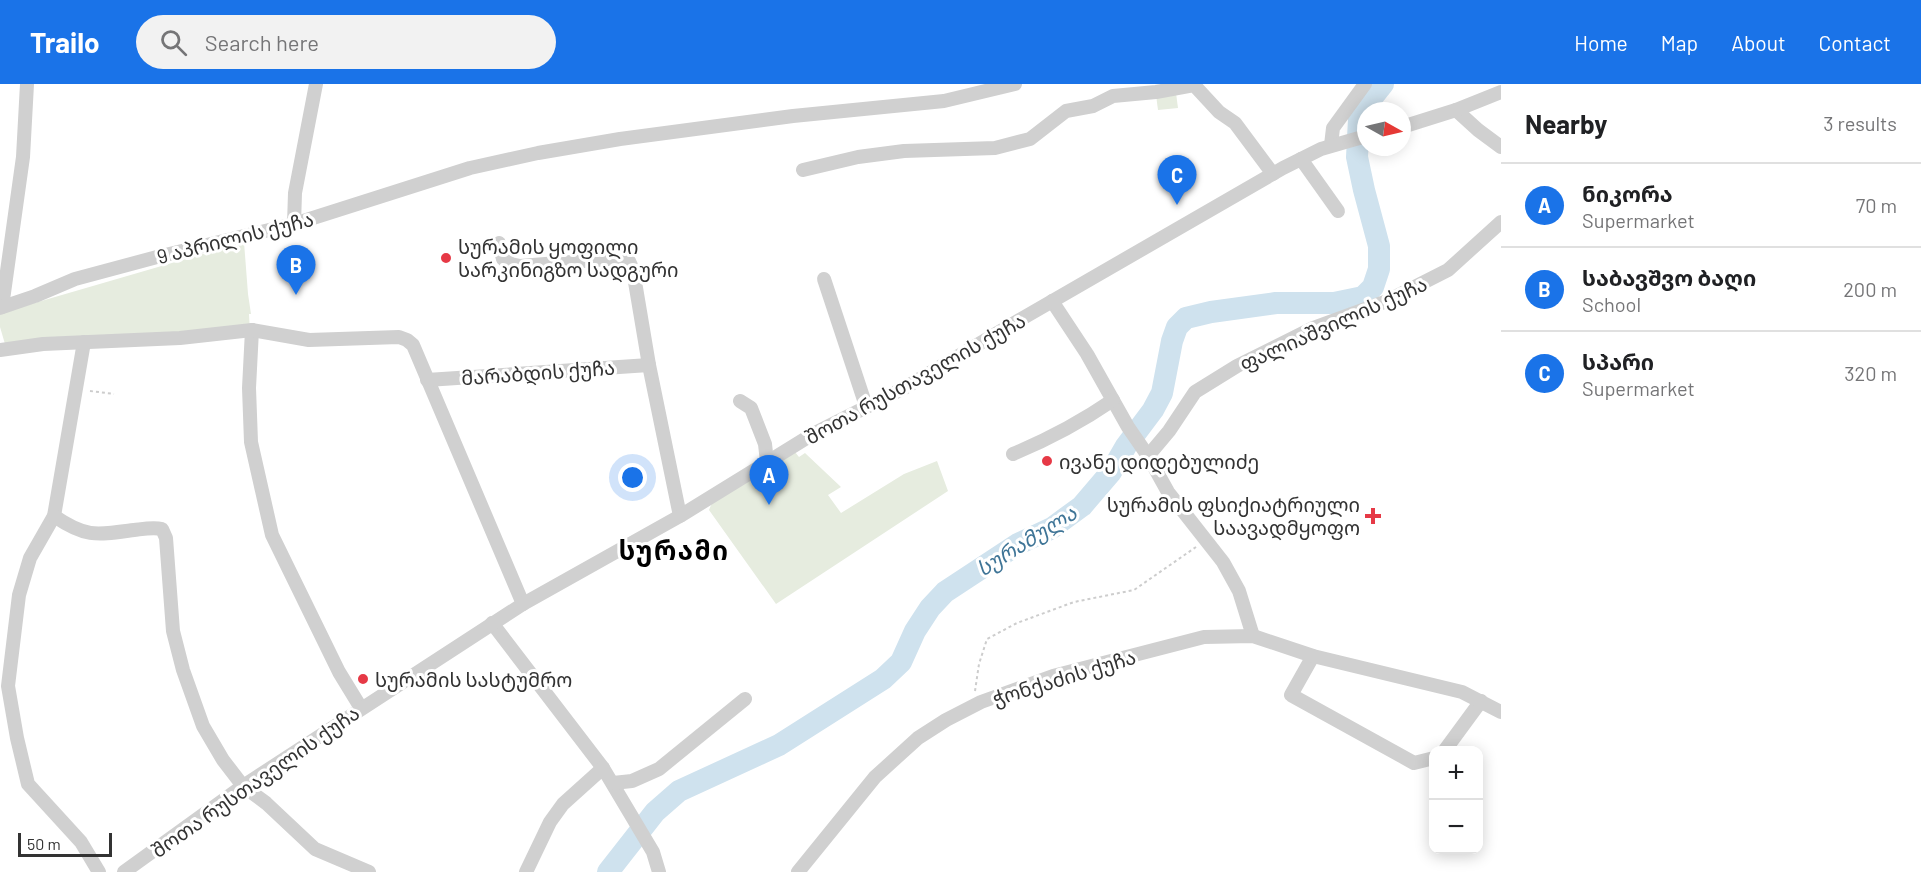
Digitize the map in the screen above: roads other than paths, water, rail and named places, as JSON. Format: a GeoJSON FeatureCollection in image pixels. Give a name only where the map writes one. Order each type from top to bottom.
{"type":"FeatureCollection","features":[{"type":"Feature","properties":{"kind":"street"},"geometry":{"type":"LineString","coordinates":[[1,307],[23,158],[27,84]]}},
{"type":"Feature","properties":{"kind":"street"},"geometry":{"type":"LineString","coordinates":[[294,224],[296,193],[316,84]]}},
{"type":"Feature","properties":{"kind":"street","name":"9 აპრილის ქუჩა"},"geometry":{"type":"LineString","coordinates":[[1,307],[75,279],[294,224],[470,168],[538,153],[620,139],[793,116],[944,101],[1015,84]]}},
{"type":"Feature","properties":{"kind":"street"},"geometry":{"type":"LineString","coordinates":[[1332,145],[1333,128],[1365,84]]}},
{"type":"Feature","properties":{"kind":"street"},"geometry":{"type":"LineString","coordinates":[[803,170],[858,157],[904,152],[995,148],[1030,139],[1066,111],[1093,106],[1113,96],[1156,92],[1194,85],[1219,112],[1235,123],[1273,174]]}},
{"type":"Feature","properties":{"kind":"street"},"geometry":{"type":"LineString","coordinates":[[1411,124],[1456,110],[1501,92]]}},
{"type":"Feature","properties":{"kind":"street"},"geometry":{"type":"LineString","coordinates":[[1456,110],[1501,147]]}},
{"type":"Feature","properties":{"kind":"street","name":"შოთა რუსთაველის ქუჩა"},"geometry":{"type":"LineString","coordinates":[[124,872],[243,786],[523,604],[680,516],[813,434],[906,387],[1273,174],[1332,145],[1357,138]]}},
{"type":"Feature","properties":{"kind":"street"},"geometry":{"type":"LineString","coordinates":[[1300,159],[1338,211]]}},
{"type":"Feature","properties":{"kind":"street","name":"ფალიაშვილის ქუჩა"},"geometry":{"type":"LineString","coordinates":[[1146,454],[1169,431],[1195,392],[1237,366],[1313,328],[1387,301],[1448,270],[1501,222]]}},
{"type":"Feature","properties":{"kind":"street"},"geometry":{"type":"LineString","coordinates":[[499,243],[503,258],[511,264],[520,266],[621,258],[629,261],[633,270],[649,365],[680,516]]}},
{"type":"Feature","properties":{"kind":"street"},"geometry":{"type":"LineString","coordinates":[[824,279],[866,406]]}},
{"type":"Feature","properties":{"kind":"street"},"geometry":{"type":"LineString","coordinates":[[1052,301],[1087,354],[1168,492],[1223,562],[1239,591],[1253,636]]}},
{"type":"Feature","properties":{"kind":"street"},"geometry":{"type":"LineString","coordinates":[[252,330],[249,388],[251,442],[272,535],[339,672],[361,708]]}},
{"type":"Feature","properties":{"kind":"street"},"geometry":{"type":"LineString","coordinates":[[0,350],[43,344],[180,338],[252,330],[309,340],[399,337],[407,340],[413,345],[523,604]]}},
{"type":"Feature","properties":{"kind":"street"},"geometry":{"type":"LineString","coordinates":[[84,342],[54,516],[30,558],[19,595],[8,687],[28,784],[81,842],[99,872]]}},
{"type":"Feature","properties":{"kind":"street","name":"მარაბდის ქუჩა"},"geometry":{"type":"LineString","coordinates":[[427,380],[649,365]]}},
{"type":"Feature","properties":{"kind":"street"},"geometry":{"type":"LineString","coordinates":[[1013,454],[1044,442],[1084,420],[1113,400]]}},
{"type":"Feature","properties":{"kind":"street"},"geometry":{"type":"LineString","coordinates":[[740,401],[751,408],[765,444],[767,462]]}},
{"type":"Feature","properties":{"kind":"street"},"geometry":{"type":"LineString","coordinates":[[54,516],[72,528],[85,533],[100,534],[157,528],[165,532],[173,631],[183,670],[203,726],[223,760],[243,786],[266,803],[315,849],[369,872]]}},
{"type":"Feature","properties":{"kind":"street"},"geometry":{"type":"LineString","coordinates":[[492,623],[603,768],[652,852],[659,872]]}},
{"type":"Feature","properties":{"kind":"street","name":"ჭონქაძის ქუჩა"},"geometry":{"type":"LineString","coordinates":[[798,872],[875,777],[918,738],[946,720],[981,702],[1053,676],[1204,637],[1253,636],[1313,656],[1462,692],[1501,712]]}},
{"type":"Feature","properties":{"kind":"street"},"geometry":{"type":"LineString","coordinates":[[1313,656],[1291,695],[1414,763],[1429,759]]}},
{"type":"Feature","properties":{"kind":"street"},"geometry":{"type":"LineString","coordinates":[[613,783],[632,781],[659,769],[745,699]]}},
{"type":"Feature","properties":{"kind":"street"},"geometry":{"type":"LineString","coordinates":[[1448,746],[1481,701]]}},
{"type":"Feature","properties":{"kind":"street"},"geometry":{"type":"LineString","coordinates":[[526,872],[550,822],[562,804],[603,768]]}},
{"type":"Feature","properties":{"kind":"waterway","name":"სურამულა"},"geometry":{"type":"LineString","coordinates":[[608,872],[655,812],[679,791],[779,745],[883,679],[901,662],[915,631],[930,608],[945,592],[1018,544],[1052,528],[1082,506],[1111,472],[1126,446],[1153,410],[1162,393],[1177,327],[1186,318],[1211,312],[1276,303],[1334,303],[1363,297],[1373,287],[1379,269],[1379,246],[1357,157],[1359,119],[1364,108],[1383,84]]}},
{"type":"Feature","properties":{"kind":"place","name":"სპარი"},"geometry":{"type":"Point","coordinates":[1177,205]}},
{"type":"Feature","properties":{"kind":"place","name":"სურამის ყოფილი სარკინიგზო სადგური"},"geometry":{"type":"Point","coordinates":[446,258]}},
{"type":"Feature","properties":{"kind":"place","name":"საბავშვო ბაღი"},"geometry":{"type":"Point","coordinates":[296,295]}},
{"type":"Feature","properties":{"kind":"place","name":"ივანე დიდებულიძე"},"geometry":{"type":"Point","coordinates":[1047,461]}},
{"type":"Feature","properties":{"kind":"place","name":"ნიკორა"},"geometry":{"type":"Point","coordinates":[769,505]}},
{"type":"Feature","properties":{"kind":"place","name":"სურამის ფსიქიატრიული საავადმყოფო"},"geometry":{"type":"Point","coordinates":[1373,516]}},
{"type":"Feature","properties":{"kind":"place","name":"სურამის სასტუმრო"},"geometry":{"type":"Point","coordinates":[363,679]}},
{"type":"Feature","properties":{"kind":"district","name":"სურამი"},"geometry":{"type":"Point","coordinates":[674,549]}}]}
